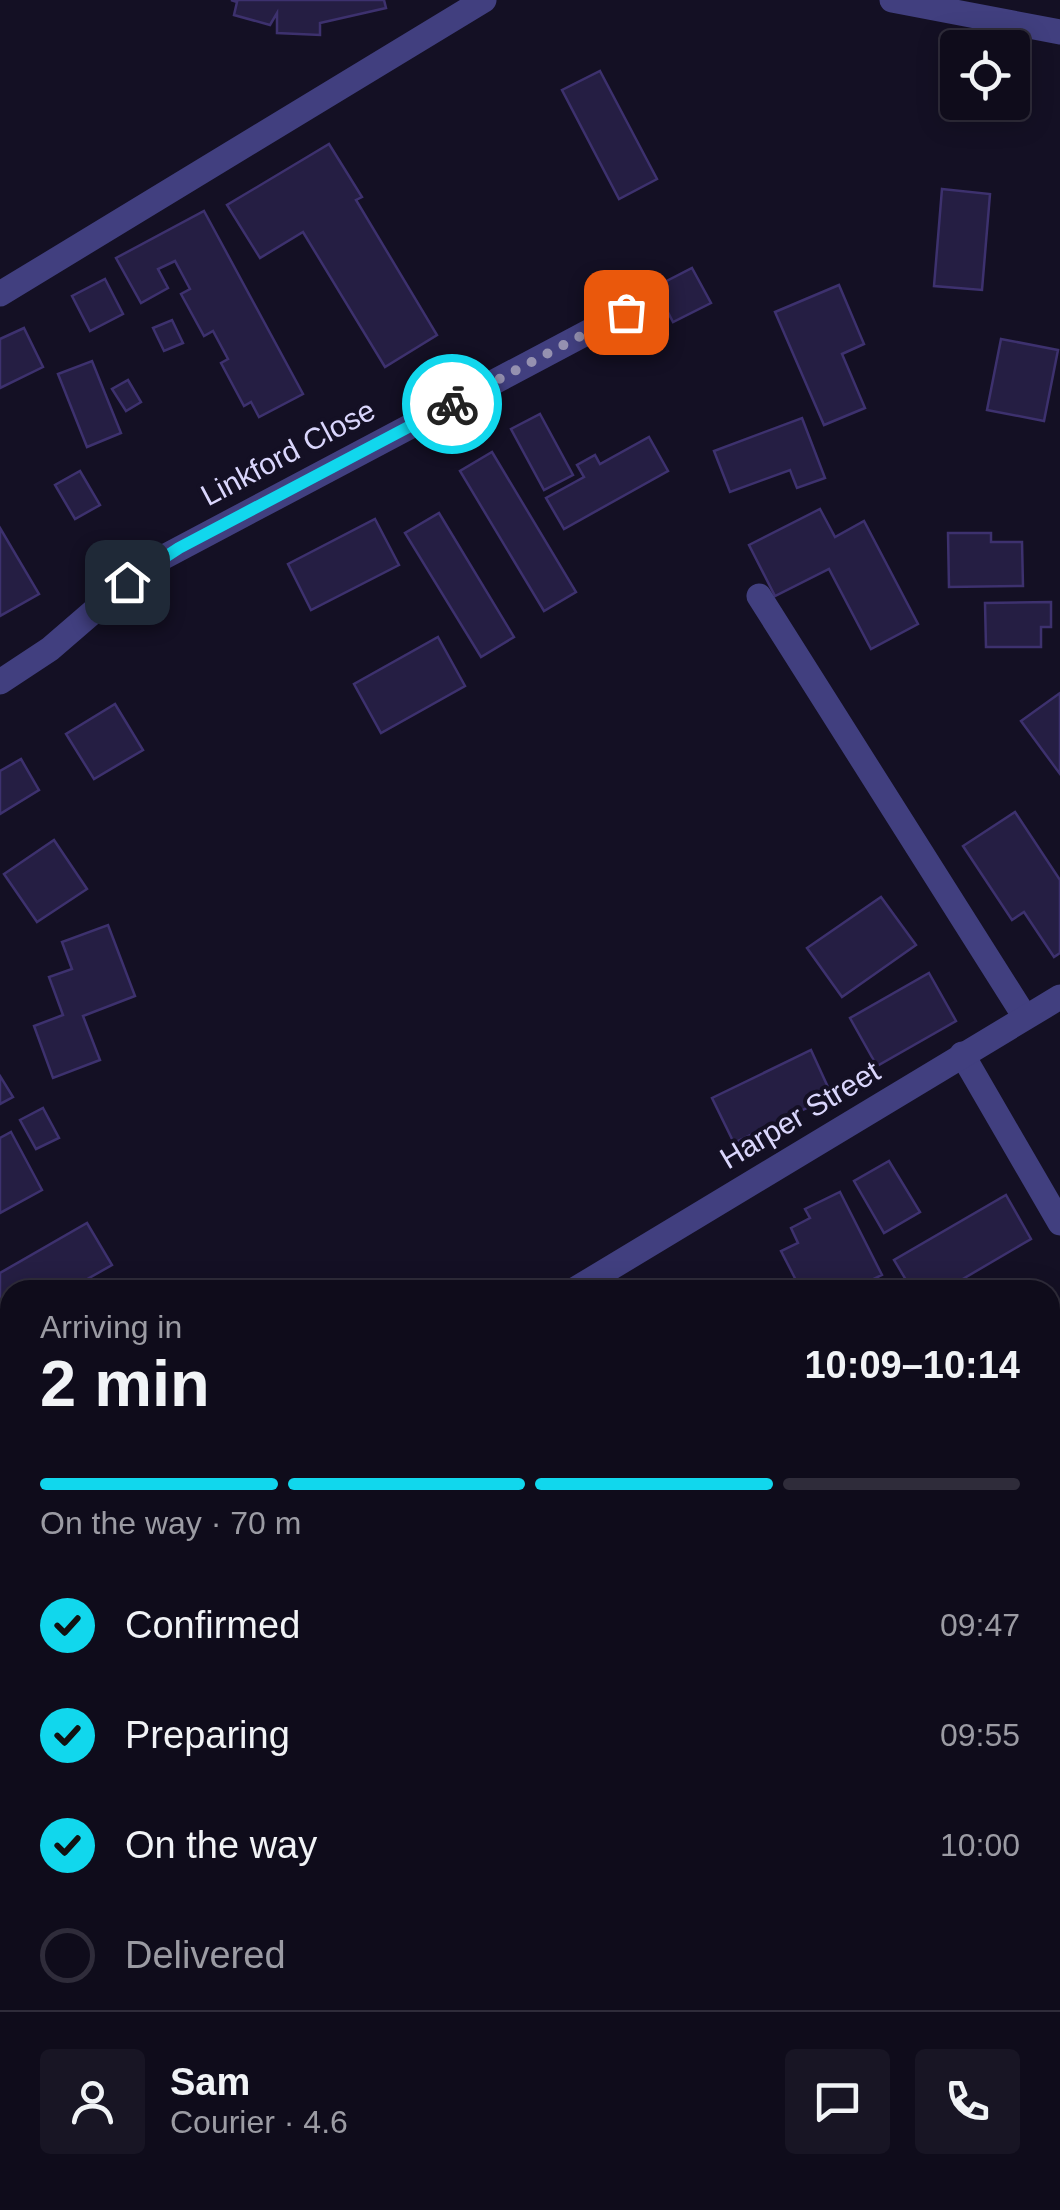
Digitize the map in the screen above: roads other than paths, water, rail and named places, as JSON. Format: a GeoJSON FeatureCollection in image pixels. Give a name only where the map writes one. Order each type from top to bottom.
{"type":"FeatureCollection","features":[{"type":"Feature","properties":{"kind":"street"},"geometry":{"type":"LineString","coordinates":[[0,294],[484,0]]}},
{"type":"Feature","properties":{"kind":"street"},"geometry":{"type":"LineString","coordinates":[[892,0],[1060,32]]}},
{"type":"Feature","properties":{"kind":"street","name":"Linkford Close"},"geometry":{"type":"LineString","coordinates":[[0,682],[50,649],[145,567],[626,312]]}},
{"type":"Feature","properties":{"kind":"street"},"geometry":{"type":"LineString","coordinates":[[759,596],[1026,1017]]}},
{"type":"Feature","properties":{"kind":"street","name":"Harper Street"},"geometry":{"type":"LineString","coordinates":[[590,1280],[1060,997]]}},
{"type":"Feature","properties":{"kind":"street"},"geometry":{"type":"LineString","coordinates":[[962,1054],[1060,1223]]}}]}
